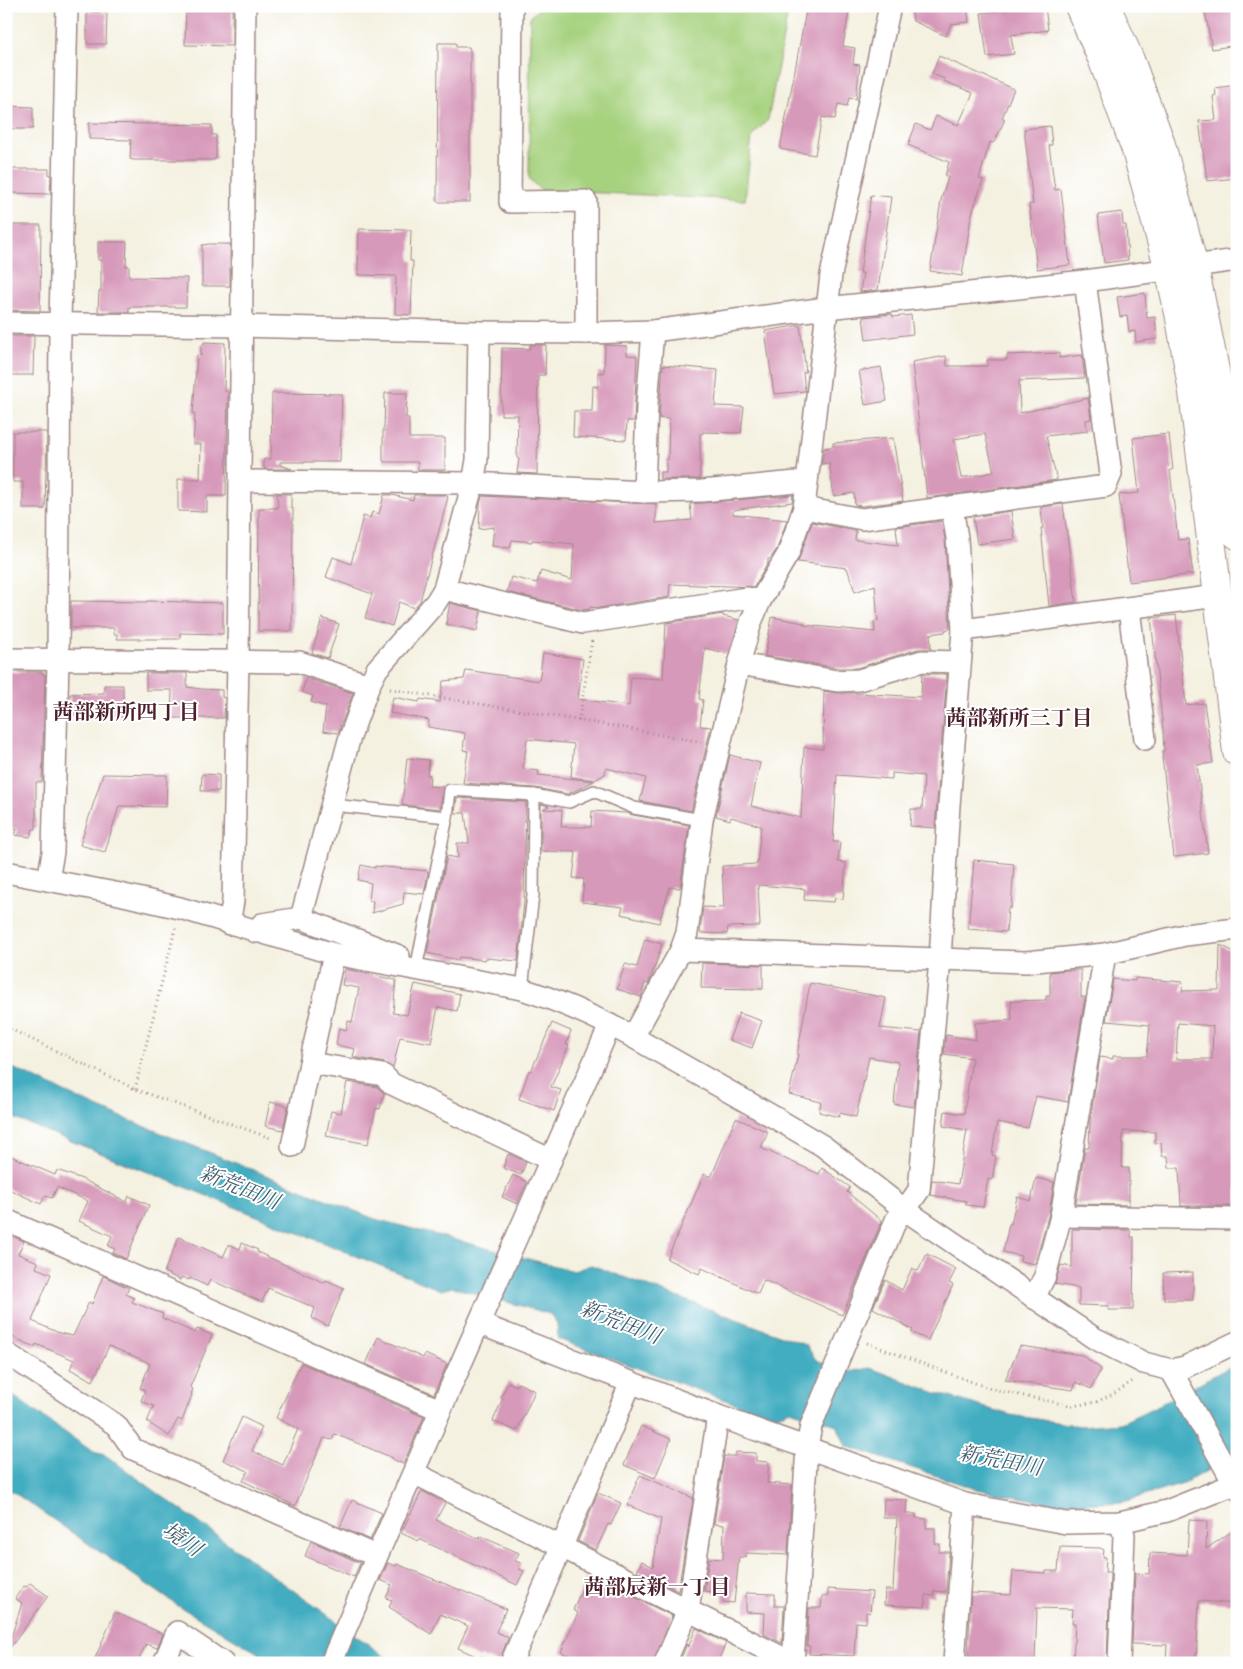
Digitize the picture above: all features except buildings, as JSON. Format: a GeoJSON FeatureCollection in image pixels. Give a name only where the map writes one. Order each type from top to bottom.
{"type":"FeatureCollection","features":[{"type":"Feature","properties":{"kind":"street"},"geometry":{"type":"LineString","coordinates":[[48,880],[53,852],[58,660],[60,324],[67,6]]}},
{"type":"Feature","properties":{"kind":"street"},"geometry":{"type":"LineString","coordinates":[[229,924],[233,902],[238,662],[245,6]]}},
{"type":"Feature","properties":{"kind":"street"},"geometry":{"type":"LineString","coordinates":[[512,6],[510,202],[586,201],[586,334]]}},
{"type":"Feature","properties":{"kind":"street"},"geometry":{"type":"LineString","coordinates":[[633,1037],[681,950],[687,933],[702,820],[739,664],[760,601],[788,554],[804,508],[831,276],[890,6]]}},
{"type":"Feature","properties":{"kind":"street"},"geometry":{"type":"LineString","coordinates":[[1079,6],[1103,61],[1181,268],[1219,390],[1237,534]]}},
{"type":"Feature","properties":{"kind":"street"},"geometry":{"type":"LineString","coordinates":[[1106,6],[1130,60],[1160,141],[1181,268],[1179,313],[1193,392],[1237,752]]}},
{"type":"Feature","properties":{"kind":"street"},"geometry":{"type":"LineString","coordinates":[[6,323],[586,334],[653,332],[826,308],[1085,281],[1237,260]]}},
{"type":"Feature","properties":{"kind":"street"},"geometry":{"type":"LineString","coordinates":[[804,508],[862,519],[1106,486],[1110,474],[1085,281]]}},
{"type":"Feature","properties":{"kind":"street"},"geometry":{"type":"LineString","coordinates":[[301,918],[349,740],[369,685],[377,669],[436,602],[444,589],[473,483],[477,460],[479,332]]}},
{"type":"Feature","properties":{"kind":"street"},"geometry":{"type":"LineString","coordinates":[[644,492],[653,332]]}},
{"type":"Feature","properties":{"kind":"street"},"geometry":{"type":"LineString","coordinates":[[240,482],[473,483],[644,492],[702,491],[807,481]]}},
{"type":"Feature","properties":{"kind":"street"},"geometry":{"type":"LineString","coordinates":[[414,1473],[793,1663],[806,1447],[810,1426],[896,1220],[919,1190],[940,960],[949,796],[963,630],[957,538],[952,507]]}},
{"type":"Feature","properties":{"kind":"street"},"geometry":{"type":"LineString","coordinates":[[444,589],[583,623],[747,598],[760,601]]}},
{"type":"Feature","properties":{"kind":"street"},"geometry":{"type":"LineString","coordinates":[[963,630],[1217,596]]}},
{"type":"Feature","properties":{"kind":"street"},"geometry":{"type":"LineString","coordinates":[[1130,608],[1145,739]]}},
{"type":"Feature","properties":{"kind":"street"},"geometry":{"type":"LineString","coordinates":[[6,659],[299,662],[369,685]]}},
{"type":"Feature","properties":{"kind":"street"},"geometry":{"type":"LineString","coordinates":[[739,664],[837,681],[859,680],[922,661],[960,662]]}},
{"type":"Feature","properties":{"kind":"street"},"geometry":{"type":"LineString","coordinates":[[6,872],[115,893],[180,908],[334,954],[522,989],[539,994],[610,1025],[823,1146],[905,1210],[1094,1338],[1169,1374],[1234,1483],[1167,1511],[1120,1522],[1066,1523],[965,1504],[718,1416],[631,1382],[482,1318]]}},
{"type":"Feature","properties":{"kind":"street"},"geometry":{"type":"LineString","coordinates":[[256,932],[262,924],[301,918],[403,958],[416,969]]}},
{"type":"Feature","properties":{"kind":"street"},"geometry":{"type":"LineString","coordinates":[[681,950],[1026,962],[1105,954],[1185,936],[1237,929]]}},
{"type":"Feature","properties":{"kind":"street"},"geometry":{"type":"LineString","coordinates":[[292,1146],[334,954]]}},
{"type":"Feature","properties":{"kind":"street"},"geometry":{"type":"LineString","coordinates":[[1034,1298],[1045,1276],[1061,1216],[1105,954]]}},
{"type":"Feature","properties":{"kind":"street"},"geometry":{"type":"LineString","coordinates":[[331,1663],[376,1556],[610,1025]]}},
{"type":"Feature","properties":{"kind":"street"},"geometry":{"type":"LineString","coordinates":[[310,1063],[383,1075],[392,1084],[551,1160]]}},
{"type":"Feature","properties":{"kind":"street"},"geometry":{"type":"LineString","coordinates":[[1061,1216],[1237,1219]]}},
{"type":"Feature","properties":{"kind":"street"},"geometry":{"type":"LineString","coordinates":[[6,1220],[440,1410]]}},
{"type":"Feature","properties":{"kind":"street"},"geometry":{"type":"LineString","coordinates":[[1169,1374],[1237,1342]]}},
{"type":"Feature","properties":{"kind":"street"},"geometry":{"type":"LineString","coordinates":[[6,1353],[116,1425],[133,1449],[376,1556]]}},
{"type":"Feature","properties":{"kind":"street"},"geometry":{"type":"LineString","coordinates":[[511,1663],[631,1382]]}},
{"type":"Feature","properties":{"kind":"street"},"geometry":{"type":"LineString","coordinates":[[665,1663],[688,1610],[718,1416]]}},
{"type":"Feature","properties":{"kind":"street"},"geometry":{"type":"LineString","coordinates":[[954,1663],[965,1504]]}},
{"type":"Feature","properties":{"kind":"street"},"geometry":{"type":"LineString","coordinates":[[1118,1663],[1124,1535],[1120,1522]]}},
{"type":"Feature","properties":{"kind":"street"},"geometry":{"type":"LineString","coordinates":[[164,1663],[177,1632],[223,1663]]}},
{"type":"Feature","properties":{"kind":"lane"},"geometry":{"type":"LineString","coordinates":[[416,969],[448,817],[450,790],[534,795],[569,802],[594,791],[634,808],[702,820]]}},
{"type":"Feature","properties":{"kind":"lane"},"geometry":{"type":"LineString","coordinates":[[522,989],[534,895],[534,795]]}},
{"type":"Feature","properties":{"kind":"lane"},"geometry":{"type":"LineString","coordinates":[[332,805],[448,817]]}},
{"type":"Feature","properties":{"kind":"path"},"geometry":{"type":"LineString","coordinates":[[579,721],[595,622]]}},
{"type":"Feature","properties":{"kind":"path"},"geometry":{"type":"LineString","coordinates":[[369,685],[625,728],[719,746]]}},
{"type":"Feature","properties":{"kind":"path"},"geometry":{"type":"LineString","coordinates":[[135,1089],[180,908]]}},
{"type":"Feature","properties":{"kind":"path"},"geometry":{"type":"LineString","coordinates":[[6,1027],[135,1089],[292,1146]]}},
{"type":"Feature","properties":{"kind":"path"},"geometry":{"type":"LineString","coordinates":[[844,1344],[991,1389],[1072,1406],[1096,1402],[1117,1392],[1169,1374]]}},
{"type":"Feature","properties":{"kind":"green space"},"geometry":{"type":"Polygon","coordinates":[[[542,6],[789,6],[768,120],[752,136],[745,200],[540,190],[529,178],[530,17],[542,6]]]}},
{"type":"Feature","properties":{"kind":"water","name":"新荒田川"},"geometry":{"type":"Polygon","coordinates":[[[6,1065],[99,1108],[375,1219],[574,1271],[591,1265],[806,1345],[816,1360],[848,1372],[870,1368],[936,1393],[1010,1415],[1081,1426],[1121,1423],[1163,1403],[1237,1363],[1237,1455],[1180,1485],[1123,1502],[1061,1505],[976,1489],[846,1446],[837,1425],[790,1410],[772,1417],[558,1339],[557,1323],[550,1314],[452,1287],[441,1290],[6,1115],[6,1065]]]}},
{"type":"Feature","properties":{"kind":"water","name":"境川"},"geometry":{"type":"Polygon","coordinates":[[[6,1391],[93,1452],[105,1455],[394,1663],[275,1663],[177,1605],[6,1487],[6,1391]]]}},
{"type":"Feature","properties":{"kind":"district","name":"茜部新所四丁目"},"geometry":{"type":"Point","coordinates":[126,714]}},
{"type":"Feature","properties":{"kind":"district","name":"茜部新所三丁目"},"geometry":{"type":"Point","coordinates":[1019,720]}},
{"type":"Feature","properties":{"kind":"district","name":"茜部辰新一丁目"},"geometry":{"type":"Point","coordinates":[657,1589]}}]}
